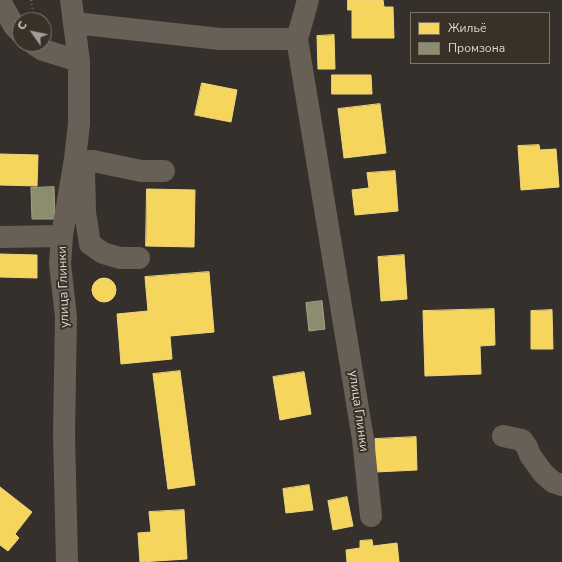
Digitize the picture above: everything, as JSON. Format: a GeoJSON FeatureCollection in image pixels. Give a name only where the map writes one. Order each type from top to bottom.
{"type":"FeatureCollection","features":[{"type":"Feature","properties":{"kind":"lane","name":"улица Глинки"},"geometry":{"type":"LineString","coordinates":[[67,562],[64,434],[66,317],[60,264],[62,236],[79,160],[79,61],[71,0]]}},
{"type":"Feature","properties":{"kind":"lane","name":"улица Глинки"},"geometry":{"type":"LineString","coordinates":[[308,0],[297,39],[363,439],[371,516]]}},
{"type":"Feature","properties":{"kind":"lane"},"geometry":{"type":"LineString","coordinates":[[0,1],[12,22]]}},
{"type":"Feature","properties":{"kind":"lane"},"geometry":{"type":"LineString","coordinates":[[74,23],[220,39],[297,39]]}},
{"type":"Feature","properties":{"kind":"lane"},"geometry":{"type":"LineString","coordinates":[[50,52],[79,61]]}},
{"type":"Feature","properties":{"kind":"lane"},"geometry":{"type":"LineString","coordinates":[[139,258],[120,258],[103,253],[90,244],[79,160],[93,161],[141,171],[164,171]]}},
{"type":"Feature","properties":{"kind":"lane"},"geometry":{"type":"LineString","coordinates":[[0,237],[62,236]]}},
{"type":"Feature","properties":{"kind":"lane"},"geometry":{"type":"LineString","coordinates":[[503,436],[522,440],[527,446],[530,455],[543,473],[552,482],[562,485]]}},
{"type":"Feature","properties":{"kind":"building: Жильё"},"geometry":{"type":"Polygon","coordinates":[[[348,0],[383,0],[384,7],[393,7],[394,38],[352,38],[352,10],[348,10],[348,0]]]}},
{"type":"Feature","properties":{"kind":"building: Жильё"},"geometry":{"type":"Polygon","coordinates":[[[334,35],[335,69],[318,69],[317,36],[334,35]]]}},
{"type":"Feature","properties":{"kind":"building: Жильё"},"geometry":{"type":"Polygon","coordinates":[[[332,75],[371,75],[372,94],[332,94],[332,75]]]}},
{"type":"Feature","properties":{"kind":"building: Жильё"},"geometry":{"type":"Polygon","coordinates":[[[202,83],[237,90],[231,122],[195,115],[202,83]]]}},
{"type":"Feature","properties":{"kind":"building: Жильё"},"geometry":{"type":"Polygon","coordinates":[[[380,104],[386,153],[344,158],[338,109],[380,104]]]}},
{"type":"Feature","properties":{"kind":"building: Жильё"},"geometry":{"type":"Polygon","coordinates":[[[539,145],[540,150],[556,149],[559,187],[521,190],[518,146],[539,145]]]}},
{"type":"Feature","properties":{"kind":"building: Жильё"},"geometry":{"type":"Polygon","coordinates":[[[0,154],[38,155],[37,186],[0,185],[0,154]]]}},
{"type":"Feature","properties":{"kind":"building: Жильё"},"geometry":{"type":"Polygon","coordinates":[[[395,171],[398,211],[355,215],[352,190],[369,188],[367,173],[395,171]]]}},
{"type":"Feature","properties":{"kind":"building: Жильё"},"geometry":{"type":"Polygon","coordinates":[[[147,189],[195,190],[194,247],[146,246],[147,189]]]}},
{"type":"Feature","properties":{"kind":"building: Жильё"},"geometry":{"type":"Polygon","coordinates":[[[0,254],[37,255],[37,278],[0,277],[0,254]]]}},
{"type":"Feature","properties":{"kind":"building: Жильё"},"geometry":{"type":"Polygon","coordinates":[[[404,255],[407,299],[381,301],[378,257],[404,255]]]}},
{"type":"Feature","properties":{"kind":"building: Жильё"},"geometry":{"type":"Polygon","coordinates":[[[209,272],[214,332],[170,336],[172,359],[121,364],[117,314],[148,311],[145,277],[209,272]]]}},
{"type":"Feature","properties":{"kind":"building: Жильё"},"geometry":{"type":"Polygon","coordinates":[[[104,278],[113,281],[116,290],[113,299],[104,302],[95,299],[92,290],[95,281],[104,278]]]}},
{"type":"Feature","properties":{"kind":"building: Жильё"},"geometry":{"type":"Polygon","coordinates":[[[494,309],[495,345],[480,346],[481,374],[425,376],[423,311],[494,309]]]}},
{"type":"Feature","properties":{"kind":"building: Жильё"},"geometry":{"type":"Polygon","coordinates":[[[552,310],[553,349],[531,349],[531,311],[552,310]]]}},
{"type":"Feature","properties":{"kind":"building: Жильё"},"geometry":{"type":"Polygon","coordinates":[[[180,371],[195,485],[168,489],[153,374],[180,371]]]}},
{"type":"Feature","properties":{"kind":"building: Жильё"},"geometry":{"type":"Polygon","coordinates":[[[304,372],[311,414],[280,420],[273,377],[304,372]]]}},
{"type":"Feature","properties":{"kind":"building: Жильё"},"geometry":{"type":"Polygon","coordinates":[[[416,437],[417,470],[376,472],[375,439],[416,437]]]}},
{"type":"Feature","properties":{"kind":"building: Жильё"},"geometry":{"type":"Polygon","coordinates":[[[309,485],[313,510],[286,513],[283,489],[309,485]]]}},
{"type":"Feature","properties":{"kind":"building: Жильё"},"geometry":{"type":"Polygon","coordinates":[[[0,487],[32,512],[15,534],[19,538],[8,551],[0,545],[0,487]]]}},
{"type":"Feature","properties":{"kind":"building: Жильё"},"geometry":{"type":"Polygon","coordinates":[[[347,497],[353,526],[333,530],[328,501],[347,497]]]}},
{"type":"Feature","properties":{"kind":"building: Жильё"},"geometry":{"type":"Polygon","coordinates":[[[184,510],[187,559],[140,562],[138,533],[151,532],[149,512],[184,510]]]}},
{"type":"Feature","properties":{"kind":"building: Жильё"},"geometry":{"type":"Polygon","coordinates":[[[372,540],[373,546],[397,543],[399,562],[347,562],[346,550],[360,548],[360,541],[372,540]]]}},
{"type":"Feature","properties":{"kind":"building: Промзона"},"geometry":{"type":"Polygon","coordinates":[[[54,187],[55,219],[32,219],[31,188],[54,187]]]}},
{"type":"Feature","properties":{"kind":"building: Промзона"},"geometry":{"type":"Polygon","coordinates":[[[322,301],[325,329],[309,331],[306,303],[322,301]]]}}]}
